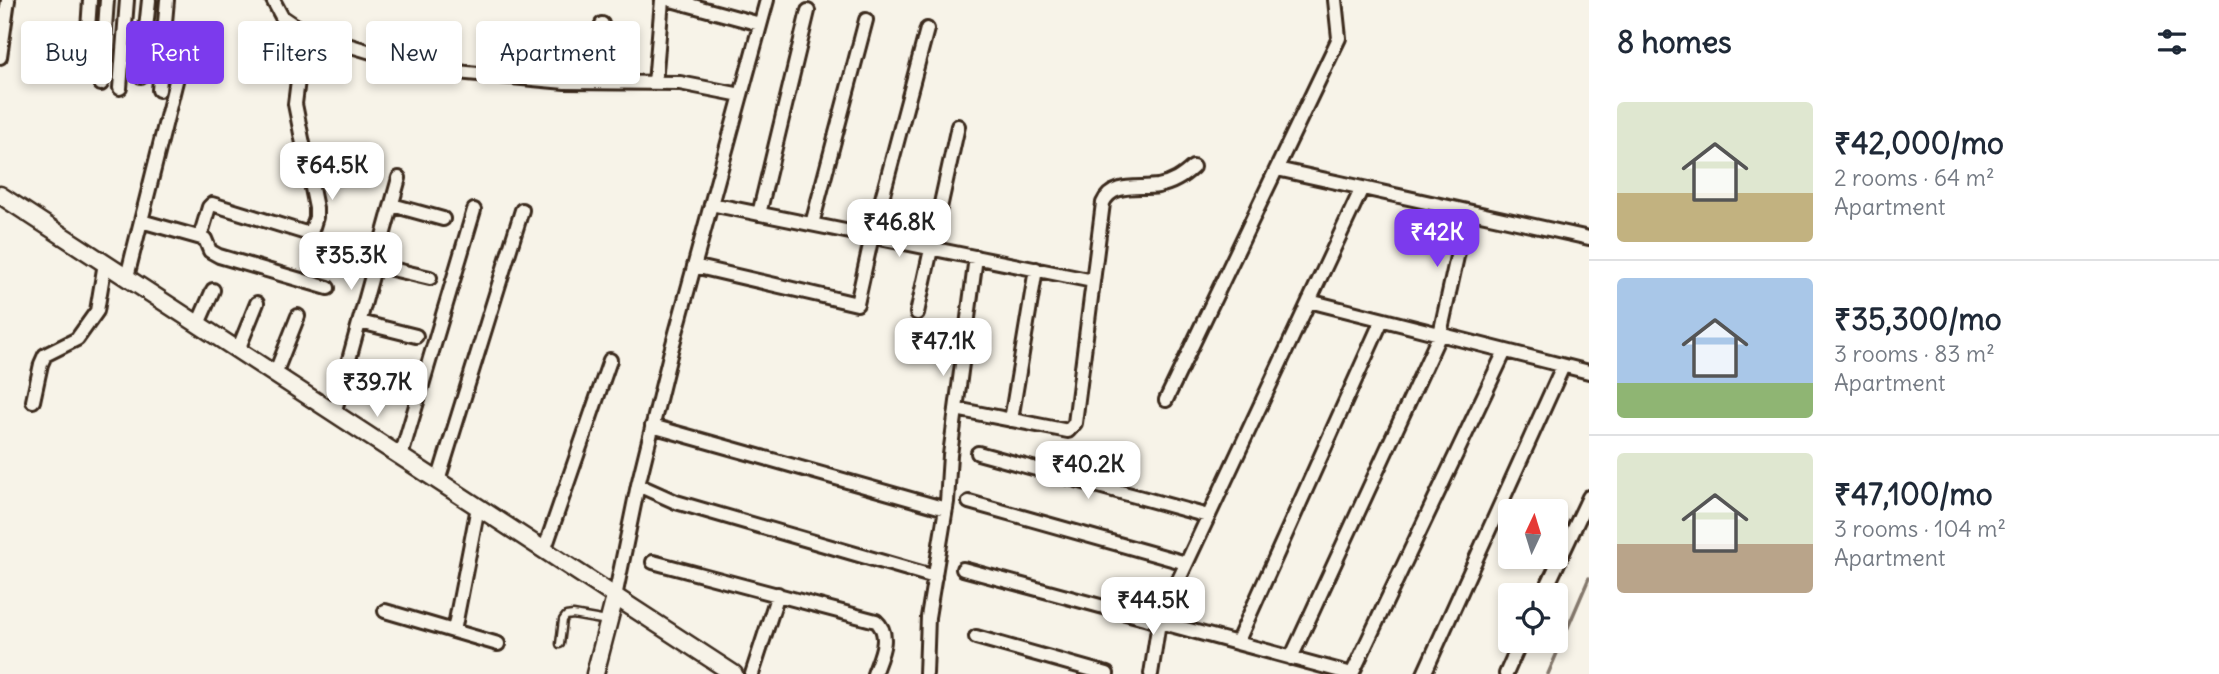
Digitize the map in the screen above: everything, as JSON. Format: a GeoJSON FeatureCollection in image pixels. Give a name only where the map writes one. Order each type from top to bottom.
{"type":"FeatureCollection","features":[{"type":"Feature","properties":{"kind":"street"},"geometry":{"type":"LineString","coordinates":[[0,57],[8,0]]}},
{"type":"Feature","properties":{"kind":"street"},"geometry":{"type":"LineString","coordinates":[[89,21],[90,0]]}},
{"type":"Feature","properties":{"kind":"street"},"geometry":{"type":"LineString","coordinates":[[106,21],[107,0]]}},
{"type":"Feature","properties":{"kind":"street"},"geometry":{"type":"LineString","coordinates":[[120,88],[127,0]]}},
{"type":"Feature","properties":{"kind":"street"},"geometry":{"type":"LineString","coordinates":[[147,21],[149,0]]}},
{"type":"Feature","properties":{"kind":"street"},"geometry":{"type":"LineString","coordinates":[[159,90],[167,0]]}},
{"type":"Feature","properties":{"kind":"street"},"geometry":{"type":"LineString","coordinates":[[273,0],[282,17],[288,21]]}},
{"type":"Feature","properties":{"kind":"street"},"geometry":{"type":"LineString","coordinates":[[655,83],[663,0]]}},
{"type":"Feature","properties":{"kind":"street"},"geometry":{"type":"LineString","coordinates":[[671,0],[761,24]]}},
{"type":"Feature","properties":{"kind":"street"},"geometry":{"type":"LineString","coordinates":[[595,674],[615,597],[652,426],[767,0]]}},
{"type":"Feature","properties":{"kind":"street"},"geometry":{"type":"LineString","coordinates":[[1166,400],[1339,38],[1335,0]]}},
{"type":"Feature","properties":{"kind":"street"},"geometry":{"type":"LineString","coordinates":[[760,214],[808,11]]}},
{"type":"Feature","properties":{"kind":"street"},"geometry":{"type":"LineString","coordinates":[[812,224],[866,20]]}},
{"type":"Feature","properties":{"kind":"street"},"geometry":{"type":"LineString","coordinates":[[694,266],[857,304],[872,236],[927,29]]}},
{"type":"Feature","properties":{"kind":"street"},"geometry":{"type":"LineString","coordinates":[[352,47],[446,71],[476,73]]}},
{"type":"Feature","properties":{"kind":"street"},"geometry":{"type":"LineString","coordinates":[[640,83],[680,83],[741,94]]}},
{"type":"Feature","properties":{"kind":"street"},"geometry":{"type":"LineString","coordinates":[[127,277],[175,84]]}},
{"type":"Feature","properties":{"kind":"street"},"geometry":{"type":"LineString","coordinates":[[200,237],[212,204],[306,233],[312,230],[316,208],[295,104],[298,84]]}},
{"type":"Feature","properties":{"kind":"street"},"geometry":{"type":"LineString","coordinates":[[917,313],[958,126]]}},
{"type":"Feature","properties":{"kind":"street"},"geometry":{"type":"LineString","coordinates":[[956,409],[1068,431],[1075,423],[1103,204],[1107,194],[1114,190],[1159,186],[1179,180],[1193,167]]}},
{"type":"Feature","properties":{"kind":"street"},"geometry":{"type":"LineString","coordinates":[[1277,169],[1589,238]]}},
{"type":"Feature","properties":{"kind":"street"},"geometry":{"type":"LineString","coordinates":[[334,414],[400,178]]}},
{"type":"Feature","properties":{"kind":"street"},"geometry":{"type":"LineString","coordinates":[[1151,674],[1159,622],[1362,188]]}},
{"type":"Feature","properties":{"kind":"street"},"geometry":{"type":"LineString","coordinates":[[0,195],[734,674]]}},
{"type":"Feature","properties":{"kind":"street"},"geometry":{"type":"LineString","coordinates":[[711,204],[1093,281]]}},
{"type":"Feature","properties":{"kind":"street"},"geometry":{"type":"LineString","coordinates":[[392,205],[443,219]]}},
{"type":"Feature","properties":{"kind":"street"},"geometry":{"type":"LineString","coordinates":[[401,456],[474,210]]}},
{"type":"Feature","properties":{"kind":"street"},"geometry":{"type":"LineString","coordinates":[[438,481],[522,210]]}},
{"type":"Feature","properties":{"kind":"street"},"geometry":{"type":"LineString","coordinates":[[1291,658],[1440,334],[1467,211]]}},
{"type":"Feature","properties":{"kind":"street"},"geometry":{"type":"LineString","coordinates":[[141,221],[200,237],[208,242],[210,251],[219,256],[328,288]]}},
{"type":"Feature","properties":{"kind":"street"},"geometry":{"type":"LineString","coordinates":[[926,674],[928,617],[946,509],[976,257]]}},
{"type":"Feature","properties":{"kind":"street"},"geometry":{"type":"LineString","coordinates":[[33,401],[45,355],[77,339],[97,311],[104,263]]}},
{"type":"Feature","properties":{"kind":"street"},"geometry":{"type":"LineString","coordinates":[[375,265],[430,278]]}},
{"type":"Feature","properties":{"kind":"street"},"geometry":{"type":"LineString","coordinates":[[1011,420],[1036,269]]}},
{"type":"Feature","properties":{"kind":"street"},"geometry":{"type":"LineString","coordinates":[[198,324],[213,290]]}},
{"type":"Feature","properties":{"kind":"street"},"geometry":{"type":"LineString","coordinates":[[1309,301],[1589,372]]}},
{"type":"Feature","properties":{"kind":"street"},"geometry":{"type":"LineString","coordinates":[[238,350],[257,303]]}},
{"type":"Feature","properties":{"kind":"street"},"geometry":{"type":"LineString","coordinates":[[275,374],[298,316]]}},
{"type":"Feature","properties":{"kind":"street"},"geometry":{"type":"LineString","coordinates":[[1237,643],[1382,320]]}},
{"type":"Feature","properties":{"kind":"street"},"geometry":{"type":"LineString","coordinates":[[360,322],[416,336]]}},
{"type":"Feature","properties":{"kind":"street"},"geometry":{"type":"LineString","coordinates":[[963,569],[1352,674],[1506,351]]}},
{"type":"Feature","properties":{"kind":"street"},"geometry":{"type":"LineString","coordinates":[[544,551],[610,360]]}},
{"type":"Feature","properties":{"kind":"street"},"geometry":{"type":"LineString","coordinates":[[1424,674],[1563,366]]}},
{"type":"Feature","properties":{"kind":"street"},"geometry":{"type":"LineString","coordinates":[[652,426],[946,509]]}},
{"type":"Feature","properties":{"kind":"street"},"geometry":{"type":"LineString","coordinates":[[978,453],[1208,516]]}},
{"type":"Feature","properties":{"kind":"street"},"geometry":{"type":"LineString","coordinates":[[638,485],[676,502],[935,577]]}},
{"type":"Feature","properties":{"kind":"street"},"geometry":{"type":"LineString","coordinates":[[1549,583],[1589,497]]}},
{"type":"Feature","properties":{"kind":"street"},"geometry":{"type":"LineString","coordinates":[[969,502],[1186,563]]}},
{"type":"Feature","properties":{"kind":"street"},"geometry":{"type":"LineString","coordinates":[[454,631],[478,507]]}},
{"type":"Feature","properties":{"kind":"street"},"geometry":{"type":"LineString","coordinates":[[653,562],[876,621],[883,628],[885,636],[874,674]]}},
{"type":"Feature","properties":{"kind":"street"},"geometry":{"type":"LineString","coordinates":[[752,674],[778,594]]}},
{"type":"Feature","properties":{"kind":"street"},"geometry":{"type":"LineString","coordinates":[[385,611],[498,644]]}},
{"type":"Feature","properties":{"kind":"street"},"geometry":{"type":"LineString","coordinates":[[976,637],[1107,674]]}},
{"type":"Feature","properties":{"kind":"street"},"geometry":{"type":"LineString","coordinates":[[1506,674],[1515,653]]}},
{"type":"Feature","properties":{"kind":"lane"},"geometry":{"type":"LineString","coordinates":[[560,645],[563,620],[566,616],[608,621]]}},
{"type":"Feature","properties":{"kind":"waterway"},"geometry":{"type":"LineString","coordinates":[[1548,674],[1589,578]]}}]}
